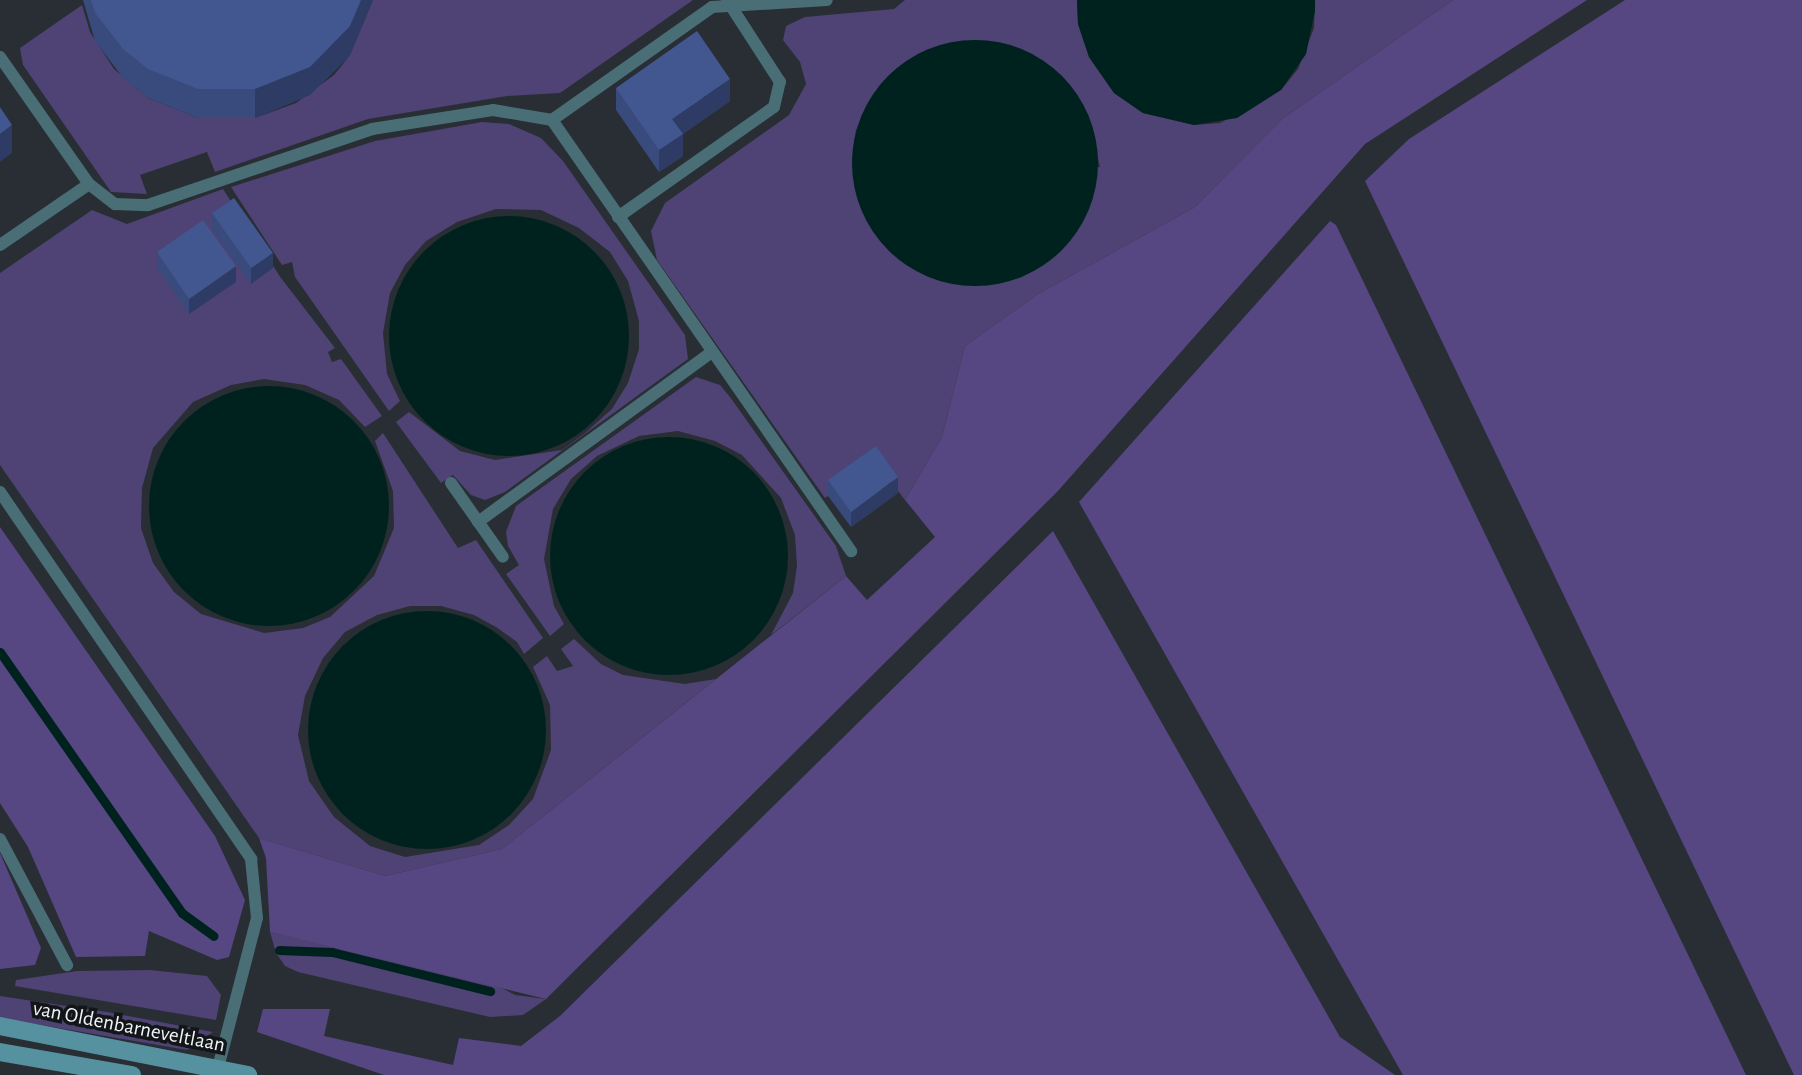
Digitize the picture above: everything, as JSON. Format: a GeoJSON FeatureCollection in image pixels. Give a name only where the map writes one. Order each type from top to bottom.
{"type":"FeatureCollection","features":[{"type":"Feature","properties":{"kind":"main road","name":"van Oldenbarneveltlaan"},"geometry":{"type":"LineString","coordinates":[[0,1027],[248,1075]]}},
{"type":"Feature","properties":{"kind":"main road"},"geometry":{"type":"LineString","coordinates":[[0,1052],[132,1075]]}},
{"type":"Feature","properties":{"kind":"lane"},"geometry":{"type":"LineString","coordinates":[[0,58],[89,184],[115,204],[148,205],[372,129],[493,110],[552,120],[712,7],[727,3],[827,0]]}},
{"type":"Feature","properties":{"kind":"lane"},"geometry":{"type":"LineString","coordinates":[[618,216],[774,107],[780,82],[727,3]]}},
{"type":"Feature","properties":{"kind":"lane"},"geometry":{"type":"LineString","coordinates":[[552,120],[711,353],[851,551]]}},
{"type":"Feature","properties":{"kind":"lane"},"geometry":{"type":"LineString","coordinates":[[0,245],[89,184]]}},
{"type":"Feature","properties":{"kind":"lane"},"geometry":{"type":"LineString","coordinates":[[478,522],[711,353]]}},
{"type":"Feature","properties":{"kind":"lane"},"geometry":{"type":"LineString","coordinates":[[451,483],[503,557]]}},
{"type":"Feature","properties":{"kind":"lane"},"geometry":{"type":"LineString","coordinates":[[0,492],[251,859],[257,918],[217,1070]]}},
{"type":"Feature","properties":{"kind":"lane"},"geometry":{"type":"LineString","coordinates":[[0,839],[67,965]]}},
{"type":"Feature","properties":{"kind":"shaded area"},"geometry":{"type":"Polygon","coordinates":[[[373,0],[693,0],[560,93],[507,96],[368,119],[215,172],[207,152],[140,175],[147,194],[111,192],[23,65],[20,48],[82,5],[90,32],[114,69],[148,98],[198,118],[255,118],[296,103],[334,75],[350,55],[373,0]]]}},
{"type":"Feature","properties":{"kind":"shaded area"},"geometry":{"type":"Polygon","coordinates":[[[905,0],[1077,0],[1078,24],[1089,57],[1114,93],[1143,113],[1194,125],[1220,123],[1281,90],[1298,69],[1314,28],[1315,0],[1453,0],[1282,119],[1195,207],[1038,294],[965,346],[942,437],[905,500],[876,462],[825,498],[657,260],[651,231],[665,203],[789,115],[806,84],[800,62],[783,40],[786,26],[805,17],[894,9],[905,0]],[[1087,112],[856,129],[852,162],[856,193],[1100,167],[1087,112]]]}},
{"type":"Feature","properties":{"kind":"shaded area"},"geometry":{"type":"Polygon","coordinates":[[[1077,0],[1315,0],[1315,11],[1306,54],[1281,90],[1237,118],[1194,125],[1143,113],[1114,93],[1089,57],[1078,24],[1077,0]]]}},
{"type":"Feature","properties":{"kind":"shaded area"},"geometry":{"type":"Polygon","coordinates":[[[1453,0],[1587,0],[1365,144],[1057,492],[546,999],[270,932],[266,858],[259,838],[385,876],[502,849],[846,576],[867,600],[935,537],[905,500],[942,437],[965,346],[1038,294],[1195,207],[1282,119],[1453,0]]]}},
{"type":"Feature","properties":{"kind":"shaded area"},"geometry":{"type":"Polygon","coordinates":[[[1625,0],[1802,0],[1802,1075],[1794,1075],[1365,181],[1409,139],[1625,0]]]}},
{"type":"Feature","properties":{"kind":"shaded area"},"geometry":{"type":"Polygon","coordinates":[[[963,40],[987,40],[1011,45],[1033,54],[1062,76],[1089,116],[1096,139],[1096,187],[1089,210],[1062,250],[1033,272],[1011,281],[987,286],[963,286],[939,281],[917,272],[897,258],[880,241],[866,221],[857,199],[852,175],[852,151],[857,127],[866,105],[880,85],[897,68],[917,54],[939,45],[963,40]]]}},
{"type":"Feature","properties":{"kind":"shaded area"},"geometry":{"type":"Polygon","coordinates":[[[482,122],[509,124],[541,138],[563,161],[685,335],[688,359],[505,492],[485,500],[471,495],[453,475],[441,483],[396,422],[409,412],[460,451],[495,460],[562,450],[585,433],[612,409],[628,383],[639,349],[639,321],[628,281],[610,252],[579,228],[541,210],[496,209],[457,222],[426,241],[405,265],[390,293],[383,333],[387,374],[400,401],[389,411],[295,277],[292,262],[282,265],[231,187],[375,141],[482,122]]]}},
{"type":"Feature","properties":{"kind":"shaded area"},"geometry":{"type":"Polygon","coordinates":[[[223,189],[281,278],[335,348],[328,352],[332,362],[341,359],[382,416],[365,427],[339,400],[305,385],[264,379],[231,385],[193,402],[153,448],[142,488],[141,528],[153,563],[174,592],[201,614],[264,633],[303,628],[330,617],[374,576],[394,528],[393,491],[375,441],[383,433],[458,548],[476,540],[543,638],[524,654],[517,642],[496,627],[474,615],[441,606],[410,606],[377,615],[345,632],[323,658],[305,696],[298,735],[309,781],[334,817],[370,846],[405,857],[479,845],[509,825],[533,799],[551,750],[550,705],[533,667],[547,656],[557,671],[573,666],[561,649],[574,639],[601,664],[623,675],[685,684],[716,679],[502,849],[385,876],[259,838],[0,465],[0,273],[92,210],[127,224],[223,189]]]}},
{"type":"Feature","properties":{"kind":"shaded area"},"geometry":{"type":"Polygon","coordinates":[[[509,216],[532,218],[555,225],[576,236],[594,251],[609,269],[620,290],[627,313],[627,359],[620,382],[609,403],[594,421],[576,436],[555,447],[532,454],[509,456],[486,454],[463,447],[442,436],[424,421],[409,403],[398,382],[391,359],[389,336],[391,313],[398,290],[409,269],[424,251],[442,236],[463,225],[486,218],[509,216]]]}},
{"type":"Feature","properties":{"kind":"shaded area"},"geometry":{"type":"Polygon","coordinates":[[[1330,221],[1336,225],[1746,1075],[1403,1075],[1079,502],[1330,221]]]}},
{"type":"Feature","properties":{"kind":"shaded area"},"geometry":{"type":"Polygon","coordinates":[[[696,377],[720,385],[730,397],[836,546],[846,576],[771,635],[793,593],[797,566],[795,535],[781,498],[742,455],[715,441],[678,431],[639,436],[597,456],[571,479],[553,509],[544,559],[554,606],[564,624],[550,636],[506,574],[519,565],[508,546],[506,532],[516,506],[696,377]]]}},
{"type":"Feature","properties":{"kind":"shaded area"},"geometry":{"type":"Polygon","coordinates":[[[269,386],[292,388],[315,395],[336,406],[354,421],[369,439],[380,460],[387,483],[387,529],[380,552],[369,573],[354,591],[336,606],[315,617],[292,624],[269,626],[246,624],[223,617],[202,606],[184,591],[169,573],[158,552],[151,529],[149,506],[151,483],[158,460],[169,439],[184,421],[202,406],[223,395],[246,388],[269,386]]]}},
{"type":"Feature","properties":{"kind":"shaded area"},"geometry":{"type":"Polygon","coordinates":[[[669,437],[692,439],[714,446],[735,457],[753,472],[768,490],[779,511],[786,533],[786,579],[779,601],[768,622],[753,640],[735,655],[714,666],[692,673],[669,675],[646,673],[624,666],[603,655],[585,640],[570,622],[559,601],[552,579],[550,556],[552,533],[559,511],[570,490],[585,472],[603,457],[624,446],[646,439],[669,437]]]}},
{"type":"Feature","properties":{"kind":"shaded area"},"geometry":{"type":"Polygon","coordinates":[[[0,527],[215,836],[245,900],[229,957],[217,960],[149,931],[145,956],[76,957],[28,847],[0,803],[0,527]]]}},
{"type":"Feature","properties":{"kind":"shaded area"},"geometry":{"type":"Polygon","coordinates":[[[1053,531],[1340,1037],[1395,1075],[384,1075],[257,1032],[263,1009],[330,1009],[324,1036],[453,1065],[459,1038],[521,1046],[560,1016],[1053,531]]]}},
{"type":"Feature","properties":{"kind":"shaded area"},"geometry":{"type":"Polygon","coordinates":[[[427,611],[450,613],[473,620],[493,631],[511,646],[526,664],[537,684],[544,707],[544,753],[537,776],[526,796],[511,814],[493,829],[473,840],[450,847],[427,849],[404,847],[381,840],[361,829],[343,814],[328,796],[317,776],[310,753],[308,730],[310,707],[317,684],[328,664],[343,646],[361,631],[381,620],[404,613],[427,611]]]}},
{"type":"Feature","properties":{"kind":"shaded area"},"geometry":{"type":"Polygon","coordinates":[[[0,853],[41,948],[35,965],[0,969],[0,853]]]}},
{"type":"Feature","properties":{"kind":"shaded area"},"geometry":{"type":"Polygon","coordinates":[[[270,932],[496,985],[515,995],[546,999],[523,1015],[490,1017],[298,972],[285,966],[276,953],[270,932]]]}},
{"type":"Feature","properties":{"kind":"shaded area"},"geometry":{"type":"Polygon","coordinates":[[[150,970],[207,976],[221,995],[216,1020],[15,986],[16,980],[77,971],[150,970]]]}},
{"type":"Feature","properties":{"kind":"shaded area"},"geometry":{"type":"Polygon","coordinates":[[[0,996],[213,1032],[187,1050],[0,1018],[0,996]]]}},
{"type":"Feature","properties":{"kind":"building"},"geometry":{"type":"Polygon","coordinates":[[[91,0],[361,0],[350,26],[310,67],[255,89],[198,89],[148,69],[123,49],[95,13],[91,0]]]}},
{"type":"Feature","properties":{"kind":"building"},"geometry":{"type":"Polygon","coordinates":[[[697,31],[730,79],[672,119],[683,134],[659,150],[616,88],[697,31]]]}},
{"type":"Feature","properties":{"kind":"building"},"geometry":{"type":"Polygon","coordinates":[[[0,107],[12,125],[0,134],[0,107]]]}},
{"type":"Feature","properties":{"kind":"building"},"geometry":{"type":"Polygon","coordinates":[[[234,198],[273,253],[251,268],[212,213],[234,198]]]}},
{"type":"Feature","properties":{"kind":"building"},"geometry":{"type":"Polygon","coordinates":[[[203,220],[236,266],[189,299],[157,252],[203,220]]]}},
{"type":"Feature","properties":{"kind":"building"},"geometry":{"type":"Polygon","coordinates":[[[876,446],[898,477],[851,512],[828,480],[876,446]]]}},
{"type":"Feature","properties":{"kind":"waterway"},"geometry":{"type":"LineString","coordinates":[[0,652],[182,913],[214,936]]}},
{"type":"Feature","properties":{"kind":"waterway"},"geometry":{"type":"LineString","coordinates":[[279,950],[332,952],[490,991]]}}]}
